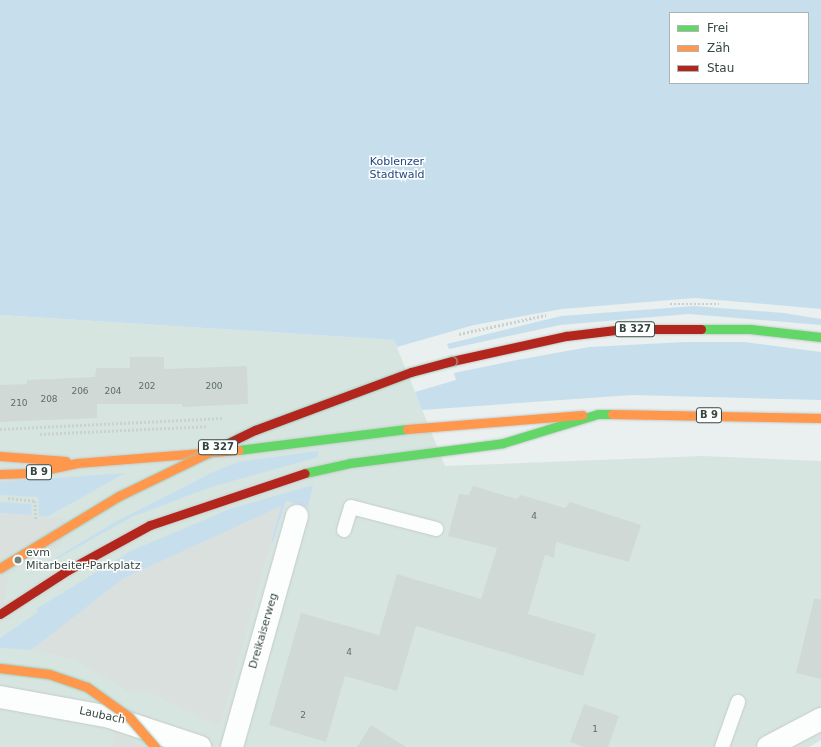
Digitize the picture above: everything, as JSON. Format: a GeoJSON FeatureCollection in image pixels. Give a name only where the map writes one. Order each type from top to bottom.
{"type":"FeatureCollection","features":[{"type":"Feature","properties":{"kind":"main road","name":"B 327"},"geometry":{"type":"LineString","coordinates":[[0,568],[120,496],[248,434],[411,372],[452,361],[566,336],[624,330],[750,329],[821,337]]}},
{"type":"Feature","properties":{"kind":"main road","name":"B 9"},"geometry":{"type":"LineString","coordinates":[[0,456],[77,463],[181,457],[388,430],[598,414],[821,418]]}},
{"type":"Feature","properties":{"kind":"main road"},"geometry":{"type":"LineString","coordinates":[[0,614],[27,596],[150,525],[245,488],[350,463],[503,443],[598,414]]}},
{"type":"Feature","properties":{"kind":"main road","name":"B 9"},"geometry":{"type":"LineString","coordinates":[[0,474],[31,473],[77,463]]}},
{"type":"Feature","properties":{"kind":"main road"},"geometry":{"type":"LineString","coordinates":[[0,668],[49,674],[87,688],[129,717],[154,747]]}},
{"type":"Feature","properties":{"kind":"street","name":"Dreikaiserweg"},"geometry":{"type":"LineString","coordinates":[[232,747],[297,516]]}},
{"type":"Feature","properties":{"kind":"street","name":"Laubach"},"geometry":{"type":"LineString","coordinates":[[0,697],[110,717],[200,747]]}},
{"type":"Feature","properties":{"kind":"street"},"geometry":{"type":"LineString","coordinates":[[768,747],[821,719]]}},
{"type":"Feature","properties":{"kind":"lane"},"geometry":{"type":"LineString","coordinates":[[344,530],[351,507],[436,529]]}},
{"type":"Feature","properties":{"kind":"lane"},"geometry":{"type":"LineString","coordinates":[[722,747],[738,702]]}},
{"type":"Feature","properties":{"kind":"path"},"geometry":{"type":"LineString","coordinates":[[0,429],[215,418]]}},
{"type":"Feature","properties":{"kind":"path"},"geometry":{"type":"LineString","coordinates":[[32,435],[215,426]]}},
{"type":"Feature","properties":{"kind":"path"},"geometry":{"type":"LineString","coordinates":[[0,498],[35,500],[36,528]]}},
{"type":"Feature","properties":{"kind":"shaded area"},"geometry":{"type":"Polygon","coordinates":[[[0,315],[394,340],[445,466],[703,456],[821,461],[821,740],[809,747],[0,747],[0,315]]]}},
{"type":"Feature","properties":{"kind":"shaded area"},"geometry":{"type":"Polygon","coordinates":[[[281,506],[220,727],[146,691],[131,693],[73,659],[31,650],[124,578],[281,506]]]}},
{"type":"Feature","properties":{"kind":"shaded area","name":"evm Mitarbeiter-Parkplatz"},"geometry":{"type":"Polygon","coordinates":[[[0,513],[65,518],[62,544],[9,575],[0,628],[0,513]]]}},
{"type":"Feature","properties":{"kind":"shaded area"},"geometry":{"type":"Polygon","coordinates":[[[115,732],[146,747],[112,747],[115,732]]]}},
{"type":"Feature","properties":{"kind":"green space","name":"Koblenzer Stadtwald"},"geometry":{"type":"Polygon","coordinates":[[[0,0],[821,0],[821,309],[695,298],[562,309],[474,325],[397,347],[394,340],[0,315],[0,0]]]}},
{"type":"Feature","properties":{"kind":"green space"},"geometry":{"type":"Polygon","coordinates":[[[694,306],[784,313],[821,319],[821,325],[688,314],[560,325],[449,349],[447,344],[561,316],[694,306]]]}},
{"type":"Feature","properties":{"kind":"green space"},"geometry":{"type":"Polygon","coordinates":[[[685,342],[744,342],[821,352],[821,400],[632,395],[422,410],[415,392],[456,380],[454,373],[517,360],[589,347],[685,342]]]}},
{"type":"Feature","properties":{"kind":"green space"},"geometry":{"type":"Polygon","coordinates":[[[318,451],[318,457],[211,487],[132,517],[17,581],[115,522],[213,472],[238,462],[318,451]]]}},
{"type":"Feature","properties":{"kind":"green space"},"geometry":{"type":"Polygon","coordinates":[[[125,473],[47,517],[39,516],[38,497],[0,495],[0,482],[125,473]]]}},
{"type":"Feature","properties":{"kind":"green space"},"geometry":{"type":"Polygon","coordinates":[[[313,485],[308,507],[286,501],[273,542],[270,540],[281,507],[59,629],[31,650],[0,648],[0,638],[38,612],[36,609],[131,551],[230,509],[313,485]]]}},
{"type":"Feature","properties":{"kind":"green space"},"geometry":{"type":"Polygon","coordinates":[[[0,502],[31,504],[32,515],[0,513],[0,502]]]}},
{"type":"Feature","properties":{"kind":"building"},"geometry":{"type":"Polygon","coordinates":[[[130,357],[164,357],[164,369],[247,366],[248,404],[182,407],[182,404],[97,404],[97,418],[0,422],[0,385],[27,384],[27,380],[95,377],[96,368],[130,368],[130,357]]]}},
{"type":"Feature","properties":{"kind":"building"},"geometry":{"type":"Polygon","coordinates":[[[473,486],[517,499],[521,495],[565,508],[570,502],[641,525],[629,562],[556,542],[554,558],[545,555],[528,614],[596,634],[583,676],[416,626],[397,691],[345,676],[326,742],[269,725],[301,613],[379,635],[397,574],[481,599],[497,548],[448,536],[459,494],[469,495],[473,486]]]}},
{"type":"Feature","properties":{"kind":"building"},"geometry":{"type":"Polygon","coordinates":[[[814,599],[821,599],[821,679],[796,673],[814,599]]]}},
{"type":"Feature","properties":{"kind":"building"},"geometry":{"type":"Polygon","coordinates":[[[584,704],[619,716],[608,747],[584,747],[570,742],[584,704]]]}},
{"type":"Feature","properties":{"kind":"building"},"geometry":{"type":"Polygon","coordinates":[[[371,725],[406,747],[357,747],[371,725]]]}},
{"type":"Feature","properties":{"kind":"traffic: fast"},"geometry":{"type":"LineString","coordinates":[[701,329],[750,329],[821,337]]}},
{"type":"Feature","properties":{"kind":"traffic: fast"},"geometry":{"type":"LineString","coordinates":[[305,473],[350,463],[503,443],[598,414],[612,414]]}},
{"type":"Feature","properties":{"kind":"traffic: fast"},"geometry":{"type":"LineString","coordinates":[[238,450],[407,429]]}},
{"type":"Feature","properties":{"kind":"traffic: slow"},"geometry":{"type":"LineString","coordinates":[[612,414],[821,418]]}},
{"type":"Feature","properties":{"kind":"traffic: slow"},"geometry":{"type":"LineString","coordinates":[[407,429],[582,415]]}},
{"type":"Feature","properties":{"kind":"traffic: slow"},"geometry":{"type":"LineString","coordinates":[[0,568],[119,496],[222,446]]}},
{"type":"Feature","properties":{"kind":"traffic: slow"},"geometry":{"type":"LineString","coordinates":[[0,474],[31,473],[77,463],[238,450]]}},
{"type":"Feature","properties":{"kind":"traffic: slow"},"geometry":{"type":"LineString","coordinates":[[0,456],[66,461]]}},
{"type":"Feature","properties":{"kind":"traffic: slow"},"geometry":{"type":"LineString","coordinates":[[0,668],[49,674],[87,687],[129,717],[155,747]]}},
{"type":"Feature","properties":{"kind":"traffic: jam"},"geometry":{"type":"LineString","coordinates":[[452,361],[566,336],[624,329],[701,329]]}},
{"type":"Feature","properties":{"kind":"traffic: jam"},"geometry":{"type":"LineString","coordinates":[[222,446],[255,430],[411,372],[452,361]]}},
{"type":"Feature","properties":{"kind":"traffic: jam"},"geometry":{"type":"LineString","coordinates":[[0,614],[68,570],[150,525],[305,473]]}},
{"type":"Feature","properties":{"kind":"place","name":"evm Mitarbeiter-Parkplatz"},"geometry":{"type":"Point","coordinates":[18,560]}}]}
